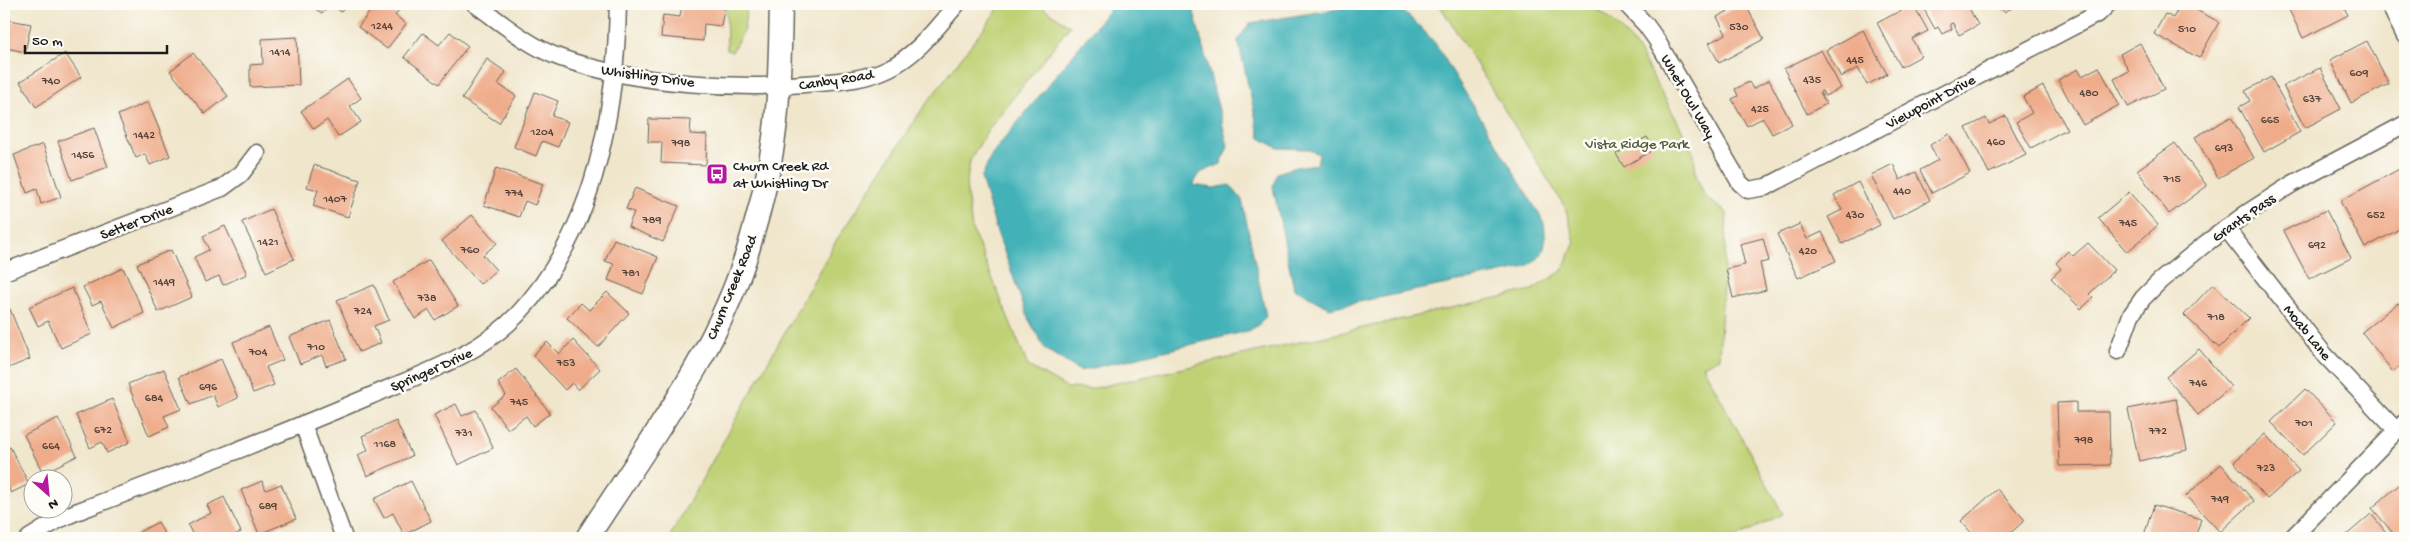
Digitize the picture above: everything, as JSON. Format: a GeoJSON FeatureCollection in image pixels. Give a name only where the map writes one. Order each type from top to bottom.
{"type":"FeatureCollection","features":[{"type":"Feature","properties":{"kind":"main road","name":"Churn Creek Road"},"geometry":{"type":"LineString","coordinates":[[587,538],[691,376],[736,284],[752,238],[776,122],[781,4]]}},
{"type":"Feature","properties":{"kind":"street","name":"Whistling Drive"},"geometry":{"type":"LineString","coordinates":[[475,4],[546,51],[560,58],[615,73],[725,86],[778,87]]}},
{"type":"Feature","properties":{"kind":"street","name":"Springer Drive"},"geometry":{"type":"LineString","coordinates":[[29,538],[58,520],[76,512],[303,424],[462,356],[492,338],[517,315],[545,279],[578,219],[599,159],[611,102],[615,73],[618,4]]}},
{"type":"Feature","properties":{"kind":"street","name":"Canby Road"},"geometry":{"type":"LineString","coordinates":[[778,87],[856,78],[889,68],[916,50],[957,4]]}},
{"type":"Feature","properties":{"kind":"street","name":"Whet Owl Way"},"geometry":{"type":"LineString","coordinates":[[1626,4],[1656,39],[1740,183],[1748,190]]}},
{"type":"Feature","properties":{"kind":"street","name":"Viewpoint Drive"},"geometry":{"type":"LineString","coordinates":[[1748,190],[1766,187],[2099,13],[2108,4]]}},
{"type":"Feature","properties":{"kind":"street"},"geometry":{"type":"LineString","coordinates":[[2389,4],[2405,36]]}},
{"type":"Feature","properties":{"kind":"street","name":"Grants Pass"},"geometry":{"type":"LineString","coordinates":[[2118,351],[2130,315],[2143,298],[2160,281],[2226,228],[2292,184],[2405,124]]}},
{"type":"Feature","properties":{"kind":"street","name":"Setter Drive"},"geometry":{"type":"LineString","coordinates":[[4,272],[222,188],[241,174],[257,153]]}},
{"type":"Feature","properties":{"kind":"street","name":"Moab Lane"},"geometry":{"type":"LineString","coordinates":[[2226,228],[2324,354],[2401,426]]}},
{"type":"Feature","properties":{"kind":"street"},"geometry":{"type":"LineString","coordinates":[[303,424],[344,538]]}},
{"type":"Feature","properties":{"kind":"street"},"geometry":{"type":"LineString","coordinates":[[2292,538],[2401,426]]}},
{"type":"Feature","properties":{"kind":"green space"},"geometry":{"type":"Polygon","coordinates":[[[726,4],[747,4],[744,29],[732,52],[727,50],[726,4]]]}},
{"type":"Feature","properties":{"kind":"green space","name":"Vista Ridge Park"},"geometry":{"type":"Polygon","coordinates":[[[1002,4],[1038,4],[1070,26],[987,131],[970,161],[966,186],[972,229],[1028,366],[1067,388],[1090,389],[1532,290],[1562,271],[1575,242],[1565,207],[1439,4],[1588,4],[1609,18],[1632,41],[1694,154],[1696,175],[1703,193],[1709,200],[1727,213],[1719,358],[1703,366],[1783,514],[1734,538],[669,538],[836,241],[923,108],[1002,4]]]}},
{"type":"Feature","properties":{"kind":"water"},"geometry":{"type":"Polygon","coordinates":[[[1114,4],[1192,4],[1228,146],[1221,164],[1200,173],[1193,185],[1214,188],[1230,185],[1242,200],[1266,316],[1259,325],[1248,331],[1080,371],[1045,349],[1028,318],[996,229],[981,178],[992,154],[1114,4]]]}},
{"type":"Feature","properties":{"kind":"water"},"geometry":{"type":"Polygon","coordinates":[[[1369,4],[1399,10],[1414,21],[1435,43],[1544,222],[1545,246],[1536,260],[1521,269],[1329,308],[1294,289],[1273,187],[1277,173],[1296,167],[1317,164],[1319,154],[1307,149],[1278,148],[1260,138],[1238,40],[1250,23],[1369,4]]]}},
{"type":"Feature","properties":{"kind":"building"},"geometry":{"type":"Polygon","coordinates":[[[310,4],[331,4],[322,14],[310,4]]]}},
{"type":"Feature","properties":{"kind":"building"},"geometry":{"type":"Polygon","coordinates":[[[331,4],[348,4],[341,12],[331,4]]]}},
{"type":"Feature","properties":{"kind":"building"},"geometry":{"type":"Polygon","coordinates":[[[376,4],[404,4],[395,15],[406,24],[387,49],[358,27],[376,4]]]}},
{"type":"Feature","properties":{"kind":"building"},"geometry":{"type":"Polygon","coordinates":[[[682,4],[725,4],[721,26],[704,24],[703,41],[661,37],[663,15],[680,17],[682,4]]]}},
{"type":"Feature","properties":{"kind":"building"},"geometry":{"type":"Polygon","coordinates":[[[1745,4],[1764,39],[1719,63],[1709,43],[1726,34],[1717,17],[1745,4]]]}},
{"type":"Feature","properties":{"kind":"building"},"geometry":{"type":"Polygon","coordinates":[[[1913,4],[1928,31],[1912,39],[1921,56],[1901,67],[1877,23],[1913,4]]]}},
{"type":"Feature","properties":{"kind":"building"},"geometry":{"type":"Polygon","coordinates":[[[1921,4],[1967,4],[1978,25],[1959,35],[1953,23],[1950,24],[1952,29],[1942,34],[1938,27],[1935,29],[1921,4]]]}},
{"type":"Feature","properties":{"kind":"building"},"geometry":{"type":"Polygon","coordinates":[[[2000,4],[2020,4],[2004,12],[2000,4]]]}},
{"type":"Feature","properties":{"kind":"building"},"geometry":{"type":"Polygon","coordinates":[[[2181,4],[2185,4],[2219,22],[2199,58],[2154,34],[2165,14],[2173,18],[2181,4]]]}},
{"type":"Feature","properties":{"kind":"building"},"geometry":{"type":"Polygon","coordinates":[[[2286,4],[2342,4],[2348,15],[2303,38],[2286,4]]]}},
{"type":"Feature","properties":{"kind":"building"},"geometry":{"type":"Polygon","coordinates":[[[4,19],[31,24],[25,52],[6,48],[4,56],[4,19]]]}},
{"type":"Feature","properties":{"kind":"building"},"geometry":{"type":"Polygon","coordinates":[[[1863,30],[1887,74],[1867,85],[1858,68],[1841,77],[1826,50],[1863,30]]]}},
{"type":"Feature","properties":{"kind":"building"},"geometry":{"type":"Polygon","coordinates":[[[450,32],[468,46],[439,84],[404,57],[423,33],[439,45],[450,32]]]}},
{"type":"Feature","properties":{"kind":"building"},"geometry":{"type":"Polygon","coordinates":[[[297,37],[299,85],[250,87],[250,65],[263,64],[262,39],[297,37]]]}},
{"type":"Feature","properties":{"kind":"building"},"geometry":{"type":"Polygon","coordinates":[[[2367,41],[2389,84],[2351,103],[2330,60],[2367,41]]]}},
{"type":"Feature","properties":{"kind":"building"},"geometry":{"type":"Polygon","coordinates":[[[2140,43],[2164,89],[2128,107],[2114,79],[2129,71],[2120,54],[2140,43]]]}},
{"type":"Feature","properties":{"kind":"building"},"geometry":{"type":"Polygon","coordinates":[[[1821,50],[1841,88],[1825,96],[1822,91],[1820,92],[1826,104],[1807,114],[1784,69],[1821,50]]]}},
{"type":"Feature","properties":{"kind":"building"},"geometry":{"type":"Polygon","coordinates":[[[65,53],[81,77],[36,107],[20,82],[65,53]]]}},
{"type":"Feature","properties":{"kind":"building"},"geometry":{"type":"Polygon","coordinates":[[[193,53],[228,96],[205,114],[170,71],[193,53]]]}},
{"type":"Feature","properties":{"kind":"building"},"geometry":{"type":"Polygon","coordinates":[[[487,59],[506,72],[498,84],[516,96],[499,123],[462,99],[487,59]]]}},
{"type":"Feature","properties":{"kind":"building"},"geometry":{"type":"Polygon","coordinates":[[[2099,67],[2119,105],[2083,125],[2058,80],[2078,69],[2082,76],[2099,67]]]}},
{"type":"Feature","properties":{"kind":"building"},"geometry":{"type":"Polygon","coordinates":[[[2320,68],[2341,109],[2305,128],[2283,86],[2320,68]]]}},
{"type":"Feature","properties":{"kind":"building"},"geometry":{"type":"Polygon","coordinates":[[[2271,77],[2300,132],[2264,152],[2239,107],[2250,101],[2245,91],[2271,77]]]}},
{"type":"Feature","properties":{"kind":"building"},"geometry":{"type":"Polygon","coordinates":[[[348,79],[361,98],[350,106],[361,122],[338,137],[327,120],[314,129],[301,111],[348,79]]]}},
{"type":"Feature","properties":{"kind":"building"},"geometry":{"type":"Polygon","coordinates":[[[1769,80],[1792,124],[1772,134],[1763,118],[1747,126],[1732,99],[1738,96],[1735,89],[1749,82],[1753,89],[1769,80]]]}},
{"type":"Feature","properties":{"kind":"building"},"geometry":{"type":"Polygon","coordinates":[[[2043,86],[2067,129],[2031,148],[2016,122],[2032,113],[2023,97],[2043,86]]]}},
{"type":"Feature","properties":{"kind":"building"},"geometry":{"type":"Polygon","coordinates":[[[535,92],[558,101],[552,116],[568,122],[558,147],[542,141],[536,156],[514,147],[535,92]]]}},
{"type":"Feature","properties":{"kind":"building"},"geometry":{"type":"Polygon","coordinates":[[[148,102],[170,156],[150,165],[145,154],[136,158],[118,115],[148,102]]]}},
{"type":"Feature","properties":{"kind":"building"},"geometry":{"type":"Polygon","coordinates":[[[2006,116],[2026,155],[1989,173],[1966,128],[1986,118],[1989,124],[2006,116]]]}},
{"type":"Feature","properties":{"kind":"building"},"geometry":{"type":"Polygon","coordinates":[[[2231,117],[2254,158],[2218,178],[2195,137],[2231,117]]]}},
{"type":"Feature","properties":{"kind":"building"},"geometry":{"type":"Polygon","coordinates":[[[649,119],[691,120],[690,134],[707,135],[706,165],[661,163],[662,142],[648,142],[649,119]]]}},
{"type":"Feature","properties":{"kind":"building"},"geometry":{"type":"Polygon","coordinates":[[[94,128],[108,167],[72,180],[58,141],[94,128]]]}},
{"type":"Feature","properties":{"kind":"building"},"geometry":{"type":"Polygon","coordinates":[[[1949,134],[1970,173],[1932,193],[1920,170],[1938,160],[1930,145],[1949,134]]]}},
{"type":"Feature","properties":{"kind":"building"},"geometry":{"type":"Polygon","coordinates":[[[1647,137],[1654,149],[1624,167],[1616,154],[1647,137]]]}},
{"type":"Feature","properties":{"kind":"building"},"geometry":{"type":"Polygon","coordinates":[[[2175,143],[2207,186],[2169,214],[2137,170],[2175,143]]]}},
{"type":"Feature","properties":{"kind":"building"},"geometry":{"type":"Polygon","coordinates":[[[43,144],[61,197],[41,204],[37,189],[27,193],[14,155],[43,144]]]}},
{"type":"Feature","properties":{"kind":"building"},"geometry":{"type":"Polygon","coordinates":[[[1893,164],[1900,180],[1916,172],[1930,200],[1893,219],[1871,175],[1893,164]]]}},
{"type":"Feature","properties":{"kind":"building"},"geometry":{"type":"Polygon","coordinates":[[[314,165],[360,180],[348,217],[313,206],[318,190],[307,187],[314,165]]]}},
{"type":"Feature","properties":{"kind":"building"},"geometry":{"type":"Polygon","coordinates":[[[2405,166],[2405,226],[2365,248],[2340,201],[2405,166]]]}},
{"type":"Feature","properties":{"kind":"building"},"geometry":{"type":"Polygon","coordinates":[[[496,168],[543,184],[535,205],[525,201],[519,217],[484,205],[496,168]]]}},
{"type":"Feature","properties":{"kind":"building"},"geometry":{"type":"Polygon","coordinates":[[[1858,182],[1880,225],[1842,244],[1828,217],[1842,210],[1834,195],[1858,182]]]}},
{"type":"Feature","properties":{"kind":"building"},"geometry":{"type":"Polygon","coordinates":[[[635,188],[679,206],[663,242],[628,227],[634,212],[626,209],[635,188]]]}},
{"type":"Feature","properties":{"kind":"building"},"geometry":{"type":"Polygon","coordinates":[[[2129,192],[2158,225],[2127,252],[2098,218],[2129,192]]]}},
{"type":"Feature","properties":{"kind":"building"},"geometry":{"type":"Polygon","coordinates":[[[271,209],[294,259],[266,272],[242,222],[271,209]]]}},
{"type":"Feature","properties":{"kind":"building"},"geometry":{"type":"Polygon","coordinates":[[[2326,210],[2351,258],[2309,279],[2284,231],[2326,210]]]}},
{"type":"Feature","properties":{"kind":"building"},"geometry":{"type":"Polygon","coordinates":[[[472,215],[497,243],[483,255],[496,270],[480,284],[442,241],[472,215]]]}},
{"type":"Feature","properties":{"kind":"building"},"geometry":{"type":"Polygon","coordinates":[[[1800,224],[1807,239],[1822,232],[1836,261],[1798,278],[1777,234],[1800,224]]]}},
{"type":"Feature","properties":{"kind":"building"},"geometry":{"type":"Polygon","coordinates":[[[225,226],[247,274],[223,285],[219,276],[205,282],[194,257],[209,250],[203,236],[225,226]]]}},
{"type":"Feature","properties":{"kind":"building"},"geometry":{"type":"Polygon","coordinates":[[[1763,238],[1769,261],[1760,263],[1766,290],[1733,298],[1726,269],[1745,265],[1740,244],[1763,238]]]}},
{"type":"Feature","properties":{"kind":"building"},"geometry":{"type":"Polygon","coordinates":[[[614,239],[658,257],[643,294],[608,280],[614,264],[605,261],[614,239]]]}},
{"type":"Feature","properties":{"kind":"building"},"geometry":{"type":"Polygon","coordinates":[[[2088,243],[2114,270],[2089,294],[2093,298],[2081,309],[2051,278],[2061,269],[2056,263],[2068,251],[2073,256],[2088,243]]]}},
{"type":"Feature","properties":{"kind":"building"},"geometry":{"type":"Polygon","coordinates":[[[171,250],[192,297],[158,312],[137,264],[171,250]]]}},
{"type":"Feature","properties":{"kind":"building"},"geometry":{"type":"Polygon","coordinates":[[[429,260],[458,306],[435,320],[429,310],[415,319],[393,282],[429,260]]]}},
{"type":"Feature","properties":{"kind":"building"},"geometry":{"type":"Polygon","coordinates":[[[123,268],[144,313],[114,328],[101,301],[92,305],[83,287],[123,268]]]}},
{"type":"Feature","properties":{"kind":"building"},"geometry":{"type":"Polygon","coordinates":[[[2213,284],[2249,318],[2219,348],[2184,315],[2213,284]]]}},
{"type":"Feature","properties":{"kind":"building"},"geometry":{"type":"Polygon","coordinates":[[[374,285],[389,320],[374,326],[381,343],[359,352],[337,300],[374,285]]]}},
{"type":"Feature","properties":{"kind":"building"},"geometry":{"type":"Polygon","coordinates":[[[72,288],[92,334],[61,348],[48,321],[38,326],[29,307],[72,288]]]}},
{"type":"Feature","properties":{"kind":"building"},"geometry":{"type":"Polygon","coordinates":[[[607,292],[629,313],[598,347],[567,318],[581,303],[589,310],[607,292]]]}},
{"type":"Feature","properties":{"kind":"building"},"geometry":{"type":"Polygon","coordinates":[[[2398,303],[2405,312],[2405,362],[2393,372],[2362,332],[2398,303]]]}},
{"type":"Feature","properties":{"kind":"building"},"geometry":{"type":"Polygon","coordinates":[[[10,309],[30,359],[4,370],[4,312],[10,309]]]}},
{"type":"Feature","properties":{"kind":"building"},"geometry":{"type":"Polygon","coordinates":[[[330,320],[346,359],[326,366],[322,355],[300,364],[289,337],[330,320]]]}},
{"type":"Feature","properties":{"kind":"building"},"geometry":{"type":"Polygon","coordinates":[[[269,327],[283,360],[266,367],[274,385],[253,393],[233,342],[269,327]]]}},
{"type":"Feature","properties":{"kind":"building"},"geometry":{"type":"Polygon","coordinates":[[[573,340],[600,369],[578,390],[572,383],[565,390],[533,355],[547,342],[559,354],[573,340]]]}},
{"type":"Feature","properties":{"kind":"building"},"geometry":{"type":"Polygon","coordinates":[[[2199,349],[2231,387],[2198,415],[2166,377],[2199,349]]]}},
{"type":"Feature","properties":{"kind":"building"},"geometry":{"type":"Polygon","coordinates":[[[221,359],[238,398],[218,407],[213,395],[191,404],[179,377],[221,359]]]}},
{"type":"Feature","properties":{"kind":"building"},"geometry":{"type":"Polygon","coordinates":[[[164,369],[181,409],[164,416],[169,427],[149,436],[128,384],[164,369]]]}},
{"type":"Feature","properties":{"kind":"building"},"geometry":{"type":"Polygon","coordinates":[[[516,369],[550,413],[533,426],[526,416],[508,429],[491,407],[506,395],[498,383],[516,369]]]}},
{"type":"Feature","properties":{"kind":"building"},"geometry":{"type":"Polygon","coordinates":[[[2305,389],[2337,422],[2303,455],[2271,422],[2305,389]]]}},
{"type":"Feature","properties":{"kind":"building"},"geometry":{"type":"Polygon","coordinates":[[[112,399],[130,442],[107,453],[102,442],[90,448],[76,415],[112,399]]]}},
{"type":"Feature","properties":{"kind":"building"},"geometry":{"type":"Polygon","coordinates":[[[2176,399],[2187,450],[2139,461],[2128,409],[2176,399]]]}},
{"type":"Feature","properties":{"kind":"building"},"geometry":{"type":"Polygon","coordinates":[[[2076,402],[2076,412],[2109,412],[2110,465],[2059,466],[2057,403],[2076,402]]]}},
{"type":"Feature","properties":{"kind":"building"},"geometry":{"type":"Polygon","coordinates":[[[456,404],[462,416],[476,410],[493,448],[458,465],[434,415],[456,404]]]}},
{"type":"Feature","properties":{"kind":"building"},"geometry":{"type":"Polygon","coordinates":[[[58,418],[77,456],[49,470],[42,470],[24,435],[58,418]]]}},
{"type":"Feature","properties":{"kind":"building"},"geometry":{"type":"Polygon","coordinates":[[[396,421],[412,456],[367,476],[358,455],[368,450],[362,436],[396,421]]]}},
{"type":"Feature","properties":{"kind":"building"},"geometry":{"type":"Polygon","coordinates":[[[2265,434],[2299,471],[2267,499],[2234,462],[2265,434]]]}},
{"type":"Feature","properties":{"kind":"building"},"geometry":{"type":"Polygon","coordinates":[[[10,447],[22,470],[22,488],[11,493],[6,483],[4,484],[4,451],[10,447]]]}},
{"type":"Feature","properties":{"kind":"building"},"geometry":{"type":"Polygon","coordinates":[[[2221,464],[2254,501],[2220,532],[2186,496],[2221,464]]]}},
{"type":"Feature","properties":{"kind":"building"},"geometry":{"type":"Polygon","coordinates":[[[2405,480],[2405,538],[2397,538],[2372,508],[2405,480]]]}},
{"type":"Feature","properties":{"kind":"building"},"geometry":{"type":"Polygon","coordinates":[[[262,481],[266,490],[281,484],[296,519],[259,534],[241,490],[262,481]]]}},
{"type":"Feature","properties":{"kind":"building"},"geometry":{"type":"Polygon","coordinates":[[[411,481],[431,521],[404,535],[393,513],[384,518],[374,499],[411,481]]]}},
{"type":"Feature","properties":{"kind":"building"},"geometry":{"type":"Polygon","coordinates":[[[1997,489],[2025,520],[2005,538],[1976,538],[1961,521],[1997,489]]]}},
{"type":"Feature","properties":{"kind":"building"},"geometry":{"type":"Polygon","coordinates":[[[224,497],[241,532],[228,538],[194,538],[188,525],[211,513],[207,505],[224,497]]]}},
{"type":"Feature","properties":{"kind":"building"},"geometry":{"type":"Polygon","coordinates":[[[2154,505],[2201,519],[2195,538],[2143,538],[2154,505]]]}},
{"type":"Feature","properties":{"kind":"building"},"geometry":{"type":"Polygon","coordinates":[[[2371,514],[2391,538],[2343,538],[2371,514]]]}},
{"type":"Feature","properties":{"kind":"building"},"geometry":{"type":"Polygon","coordinates":[[[158,522],[166,538],[140,538],[137,533],[158,522]]]}},
{"type":"Feature","properties":{"kind":"place","name":"Churn Creek Rd at Whistling Dr"},"geometry":{"type":"Point","coordinates":[717,174]}}]}
